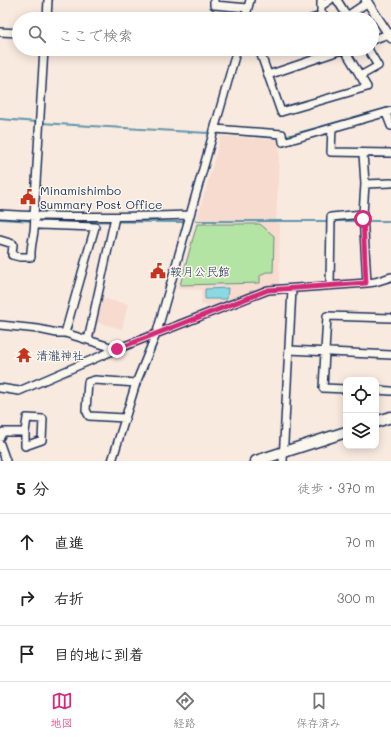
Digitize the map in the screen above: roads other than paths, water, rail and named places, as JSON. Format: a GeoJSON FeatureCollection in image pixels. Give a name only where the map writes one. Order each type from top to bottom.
{"type":"FeatureCollection","features":[{"type":"Feature","properties":{"kind":"main road"},"geometry":{"type":"LineString","coordinates":[[379,421],[391,417]]}},
{"type":"Feature","properties":{"kind":"main road"},"geometry":{"type":"LineString","coordinates":[[256,461],[284,456],[343,433]]}},
{"type":"Feature","properties":{"kind":"street"},"geometry":{"type":"LineString","coordinates":[[47,12],[48,0]]}},
{"type":"Feature","properties":{"kind":"street"},"geometry":{"type":"LineString","coordinates":[[214,0],[214,6],[248,8]]}},
{"type":"Feature","properties":{"kind":"street"},"geometry":{"type":"LineString","coordinates":[[247,12],[250,0]]}},
{"type":"Feature","properties":{"kind":"street"},"geometry":{"type":"LineString","coordinates":[[321,3],[330,0]]}},
{"type":"Feature","properties":{"kind":"street"},"geometry":{"type":"LineString","coordinates":[[337,0],[344,12]]}},
{"type":"Feature","properties":{"kind":"street"},"geometry":{"type":"LineString","coordinates":[[354,12],[367,1],[374,12]]}},
{"type":"Feature","properties":{"kind":"street"},"geometry":{"type":"LineString","coordinates":[[379,19],[390,35],[379,38]]}},
{"type":"Feature","properties":{"kind":"street"},"geometry":{"type":"LineString","coordinates":[[0,32],[12,33]]}},
{"type":"Feature","properties":{"kind":"street"},"geometry":{"type":"LineString","coordinates":[[0,240],[13,244],[12,256],[31,257],[30,248],[36,224],[34,216],[44,56]]}},
{"type":"Feature","properties":{"kind":"street"},"geometry":{"type":"LineString","coordinates":[[112,461],[136,383],[157,332],[235,56]]}},
{"type":"Feature","properties":{"kind":"street"},"geometry":{"type":"LineString","coordinates":[[261,56],[281,112],[367,87],[348,56]]}},
{"type":"Feature","properties":{"kind":"street"},"geometry":{"type":"LineString","coordinates":[[268,75],[324,56]]}},
{"type":"Feature","properties":{"kind":"street"},"geometry":{"type":"LineString","coordinates":[[360,76],[378,66],[372,56]]}},
{"type":"Feature","properties":{"kind":"street"},"geometry":{"type":"LineString","coordinates":[[215,129],[282,134],[283,142],[389,112],[391,126]]}},
{"type":"Feature","properties":{"kind":"street"},"geometry":{"type":"LineString","coordinates":[[332,128],[331,152],[391,153]]}},
{"type":"Feature","properties":{"kind":"street"},"geometry":{"type":"LineString","coordinates":[[363,153],[365,184],[363,219],[366,283]]}},
{"type":"Feature","properties":{"kind":"street"},"geometry":{"type":"LineString","coordinates":[[365,184],[391,183]]}},
{"type":"Feature","properties":{"kind":"street"},"geometry":{"type":"LineString","coordinates":[[0,214],[34,216],[190,215]]}},
{"type":"Feature","properties":{"kind":"street"},"geometry":{"type":"LineString","coordinates":[[88,340],[115,216]]}},
{"type":"Feature","properties":{"kind":"street"},"geometry":{"type":"LineString","coordinates":[[330,286],[331,217],[363,219]]}},
{"type":"Feature","properties":{"kind":"street"},"geometry":{"type":"LineString","coordinates":[[36,224],[95,227],[65,332]]}},
{"type":"Feature","properties":{"kind":"street"},"geometry":{"type":"LineString","coordinates":[[0,388],[19,391],[157,332],[268,290],[366,283],[391,277]]}},
{"type":"Feature","properties":{"kind":"street"},"geometry":{"type":"LineString","coordinates":[[284,456],[292,289]]}},
{"type":"Feature","properties":{"kind":"street"},"geometry":{"type":"LineString","coordinates":[[343,389],[323,388],[327,316],[391,318]]}},
{"type":"Feature","properties":{"kind":"street"},"geometry":{"type":"LineString","coordinates":[[0,325],[38,328],[57,333],[65,332],[117,349]]}},
{"type":"Feature","properties":{"kind":"street"},"geometry":{"type":"LineString","coordinates":[[289,350],[391,355]]}},
{"type":"Feature","properties":{"kind":"street"},"geometry":{"type":"LineString","coordinates":[[125,418],[89,416],[86,410],[88,382],[95,380],[136,383]]}},
{"type":"Feature","properties":{"kind":"street"},"geometry":{"type":"LineString","coordinates":[[379,390],[391,391]]}},
{"type":"Feature","properties":{"kind":"street"},"geometry":{"type":"LineString","coordinates":[[0,436],[2,432],[25,432]]}},
{"type":"Feature","properties":{"kind":"street"},"geometry":{"type":"LineString","coordinates":[[0,444],[6,461]]}},
{"type":"Feature","properties":{"kind":"water"},"geometry":{"type":"Polygon","coordinates":[[[228,288],[227,299],[205,299],[205,289],[228,288]]]}},
{"type":"Feature","properties":{"kind":"waterway"},"geometry":{"type":"LineString","coordinates":[[284,137],[391,107]]}},
{"type":"Feature","properties":{"kind":"waterway"},"geometry":{"type":"LineString","coordinates":[[0,119],[37,122]]}},
{"type":"Feature","properties":{"kind":"waterway"},"geometry":{"type":"LineString","coordinates":[[41,123],[208,133]]}},
{"type":"Feature","properties":{"kind":"waterway"},"geometry":{"type":"LineString","coordinates":[[218,133],[279,138]]}},
{"type":"Feature","properties":{"kind":"waterway"},"geometry":{"type":"LineString","coordinates":[[0,219],[33,221]]}},
{"type":"Feature","properties":{"kind":"waterway"},"geometry":{"type":"LineString","coordinates":[[37,221],[184,222]]}},
{"type":"Feature","properties":{"kind":"waterway"},"geometry":{"type":"LineString","coordinates":[[196,221],[326,221]]}},
{"type":"Feature","properties":{"kind":"waterway"},"geometry":{"type":"LineString","coordinates":[[336,221],[361,221]]}},
{"type":"Feature","properties":{"kind":"waterway"},"geometry":{"type":"LineString","coordinates":[[366,221],[391,221]]}},
{"type":"Feature","properties":{"kind":"place","name":"Minamishimbo Summary Post Office"},"geometry":{"type":"Point","coordinates":[28,197]}},
{"type":"Feature","properties":{"kind":"place","name":"鞍月公民館"},"geometry":{"type":"Point","coordinates":[158,271]}},
{"type":"Feature","properties":{"kind":"place","name":"清瀧神社"},"geometry":{"type":"Point","coordinates":[24,355]}}]}
